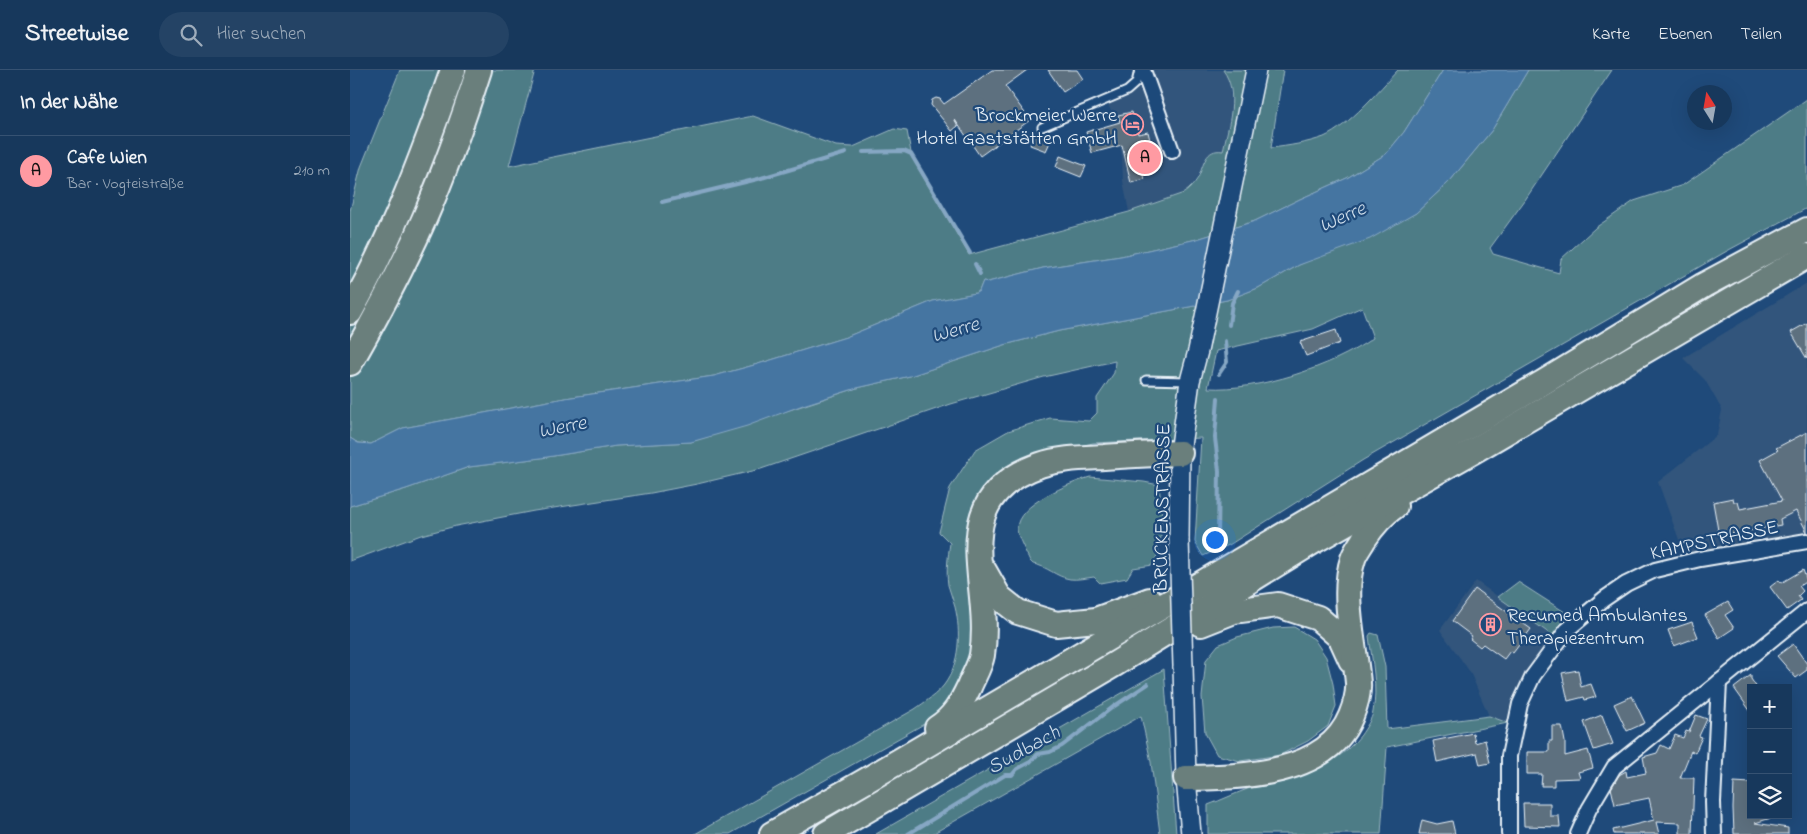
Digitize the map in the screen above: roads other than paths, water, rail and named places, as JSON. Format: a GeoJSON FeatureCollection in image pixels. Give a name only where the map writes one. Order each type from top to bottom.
{"type":"FeatureCollection","features":[{"type":"Feature","properties":{"kind":"highway"},"geometry":{"type":"LineString","coordinates":[[350,312],[394,225],[453,70]]}},
{"type":"Feature","properties":{"kind":"highway"},"geometry":{"type":"LineString","coordinates":[[350,363],[421,226],[445,170],[479,70]]}},
{"type":"Feature","properties":{"kind":"highway"},"geometry":{"type":"LineString","coordinates":[[772,834],[1544,382],[1704,285],[1807,230]]}},
{"type":"Feature","properties":{"kind":"highway"},"geometry":{"type":"LineString","coordinates":[[826,834],[1091,678],[1314,541],[1475,450],[1807,256]]}},
{"type":"Feature","properties":{"kind":"highway"},"geometry":{"type":"LineString","coordinates":[[1186,778],[1245,776],[1295,765],[1320,754],[1338,737],[1348,722],[1355,705],[1359,686],[1348,586],[1353,558],[1371,528],[1391,508],[1466,464],[1475,450]]}},
{"type":"Feature","properties":{"kind":"highway"},"geometry":{"type":"LineString","coordinates":[[867,780],[891,755],[946,722],[961,705],[982,657],[984,627],[977,545],[980,525],[988,505],[999,488],[1018,475],[1042,464],[1079,458],[1180,453]]}},
{"type":"Feature","properties":{"kind":"highway"},"geometry":{"type":"LineString","coordinates":[[978,558],[999,597],[1018,612],[1056,624],[1096,620],[1210,577]]}},
{"type":"Feature","properties":{"kind":"highway"},"geometry":{"type":"LineString","coordinates":[[1091,678],[1117,672],[1196,626],[1234,610],[1278,605],[1318,618],[1341,638],[1350,655],[1359,686]]}},
{"type":"Feature","properties":{"kind":"main road","name":"BRÜCKENSTRASSE"},"geometry":{"type":"LineString","coordinates":[[1192,834],[1186,778],[1179,540],[1180,453],[1190,381],[1198,351],[1256,70]]}},
{"type":"Feature","properties":{"kind":"main road","name":"BRÜCKENSTRASSE"},"geometry":{"type":"LineString","coordinates":[[1184,834],[1188,805]]}},
{"type":"Feature","properties":{"kind":"street"},"geometry":{"type":"LineString","coordinates":[[1143,70],[1172,151]]}},
{"type":"Feature","properties":{"kind":"street","name":"KAMPSTRASSE"},"geometry":{"type":"LineString","coordinates":[[1509,834],[1509,756],[1520,704],[1533,676],[1567,630],[1604,599],[1626,584],[1655,570],[1700,559],[1807,541]]}},
{"type":"Feature","properties":{"kind":"street"},"geometry":{"type":"LineString","coordinates":[[1578,834],[1589,809],[1614,767],[1807,610]]}},
{"type":"Feature","properties":{"kind":"street"},"geometry":{"type":"LineString","coordinates":[[1714,834],[1713,802],[1719,682]]}},
{"type":"Feature","properties":{"kind":"lane"},"geometry":{"type":"LineString","coordinates":[[1042,127],[1127,91],[1136,82],[1139,70]]}},
{"type":"Feature","properties":{"kind":"lane"},"geometry":{"type":"LineString","coordinates":[[1146,380],[1190,381]]}},
{"type":"Feature","properties":{"kind":"water","name":"Werre"},"geometry":{"type":"Polygon","coordinates":[[[1443,70],[1528,70],[1492,130],[1450,181],[1416,213],[1370,239],[1299,265],[1258,288],[1227,300],[1059,331],[1004,345],[910,376],[857,388],[803,405],[747,426],[691,442],[616,446],[469,467],[350,506],[350,438],[358,443],[371,444],[403,428],[565,398],[714,376],[846,337],[933,301],[976,293],[979,291],[983,281],[988,282],[1043,268],[1121,256],[1197,239],[1255,221],[1347,178],[1386,154],[1404,132],[1443,70]]]}},
{"type":"Feature","properties":{"kind":"waterway"},"geometry":{"type":"LineString","coordinates":[[863,152],[904,151],[911,154],[970,253]]}},
{"type":"Feature","properties":{"kind":"waterway"},"geometry":{"type":"LineString","coordinates":[[662,202],[758,179],[846,153]]}},
{"type":"Feature","properties":{"kind":"waterway"},"geometry":{"type":"LineString","coordinates":[[975,264],[980,274]]}},
{"type":"Feature","properties":{"kind":"waterway","name":"Sudbach"},"geometry":{"type":"LineString","coordinates":[[1229,325],[1232,303],[1238,291]]}},
{"type":"Feature","properties":{"kind":"waterway","name":"Sudbach"},"geometry":{"type":"LineString","coordinates":[[1219,374],[1227,362],[1225,341]]}},
{"type":"Feature","properties":{"kind":"waterway","name":"Sudbach"},"geometry":{"type":"LineString","coordinates":[[1218,398],[1215,438],[1219,471],[1218,538]]}},
{"type":"Feature","properties":{"kind":"waterway","name":"Sudbach"},"geometry":{"type":"LineString","coordinates":[[908,834],[1005,775],[1012,775],[1017,769],[1030,762],[1038,754],[1050,752],[1062,746],[1113,707],[1148,684]]}},
{"type":"Feature","properties":{"kind":"place","name":"Brockmeier Werre Hotel Gaststätten GmbH"},"geometry":{"type":"Point","coordinates":[1133,125]}},
{"type":"Feature","properties":{"kind":"place","name":"Cafe Wien"},"geometry":{"type":"Point","coordinates":[1145,158]}},
{"type":"Feature","properties":{"kind":"place","name":"Recumed Ambulantes Therapiezentrum"},"geometry":{"type":"Point","coordinates":[1491,625]}}]}
